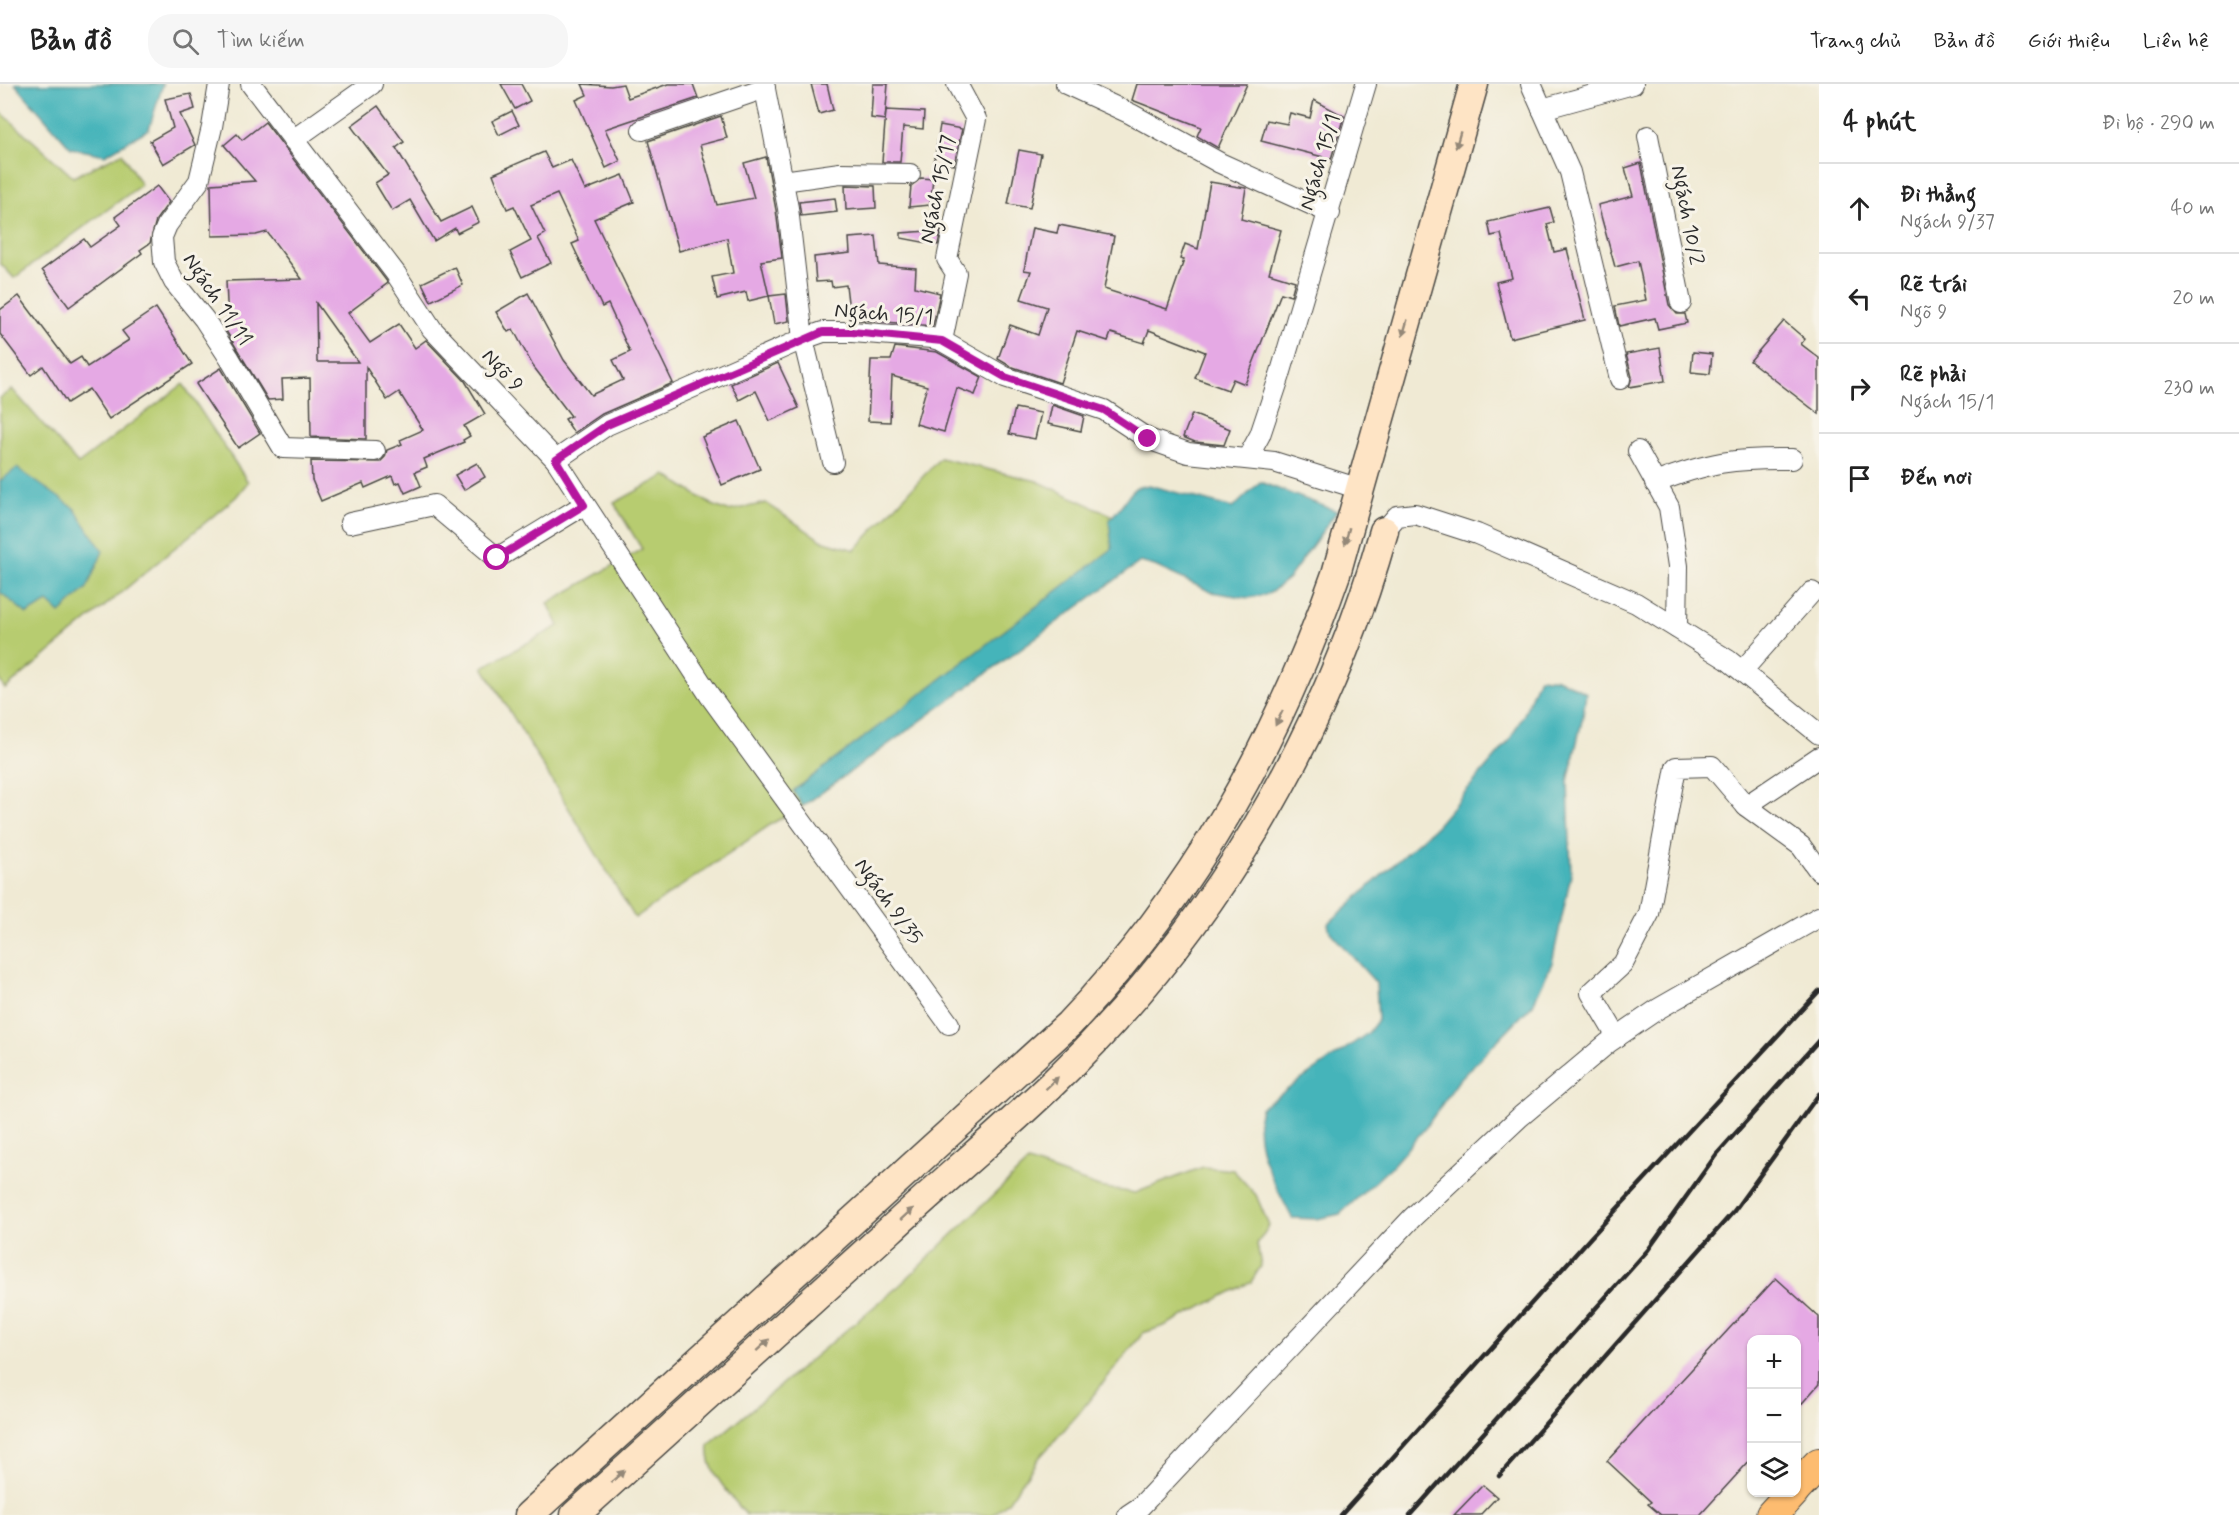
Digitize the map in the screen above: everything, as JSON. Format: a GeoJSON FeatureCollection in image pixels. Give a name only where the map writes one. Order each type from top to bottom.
{"type":"FeatureCollection","features":[{"type":"Feature","properties":{"kind":"main road"},"geometry":{"type":"LineString","coordinates":[[1801,1484],[1819,1464]]}},
{"type":"Feature","properties":{"kind":"main road"},"geometry":{"type":"LineString","coordinates":[[1772,1515],[1788,1497]]}},
{"type":"Feature","properties":{"kind":"street","name":"Ngách 11/11"},"geometry":{"type":"LineString","coordinates":[[219,84],[212,128],[199,181],[162,237],[164,262],[174,282],[204,319],[230,359],[283,448],[375,451]]}},
{"type":"Feature","properties":{"kind":"street","name":"Ngõ 9"},"geometry":{"type":"LineString","coordinates":[[250,84],[396,274],[432,329],[556,460],[710,696]]}},
{"type":"Feature","properties":{"kind":"street"},"geometry":{"type":"LineString","coordinates":[[293,140],[372,84]]}},
{"type":"Feature","properties":{"kind":"street","name":"Ngách 15/17"},"geometry":{"type":"LineString","coordinates":[[942,341],[956,273],[947,259],[976,119],[957,84]]}},
{"type":"Feature","properties":{"kind":"street"},"geometry":{"type":"LineString","coordinates":[[1066,84],[1131,114],[1220,163],[1330,213]]}},
{"type":"Feature","properties":{"kind":"street","name":"Ngách 15/1"},"geometry":{"type":"LineString","coordinates":[[1248,457],[1260,435],[1280,375],[1330,213],[1366,84]]}},
{"type":"Feature","properties":{"kind":"street"},"geometry":{"type":"LineString","coordinates":[[529,1515],[1015,1075],[1108,983],[1165,909],[1228,813],[1262,753],[1317,629],[1336,574],[1473,84]]}},
{"type":"Feature","properties":{"kind":"street"},"geometry":{"type":"LineString","coordinates":[[1531,84],[1570,172],[1620,379]]}},
{"type":"Feature","properties":{"kind":"street"},"geometry":{"type":"LineString","coordinates":[[1542,109],[1633,84]]}},
{"type":"Feature","properties":{"kind":"street"},"geometry":{"type":"LineString","coordinates":[[642,130],[765,86],[783,181],[803,339],[833,462]]}},
{"type":"Feature","properties":{"kind":"street","name":"Ngách 10/2"},"geometry":{"type":"LineString","coordinates":[[1648,136],[1681,303]]}},
{"type":"Feature","properties":{"kind":"street"},"geometry":{"type":"LineString","coordinates":[[783,181],[840,173],[910,174]]}},
{"type":"Feature","properties":{"kind":"street","name":"Ngách 15/1"},"geometry":{"type":"LineString","coordinates":[[556,460],[607,425],[803,339],[823,332],[852,332],[942,341],[1005,377],[1104,410],[1148,439],[1188,453],[1248,457],[1274,462],[1360,489]]}},
{"type":"Feature","properties":{"kind":"street"},"geometry":{"type":"LineString","coordinates":[[1638,451],[1669,507],[1678,566],[1677,628]]}},
{"type":"Feature","properties":{"kind":"street"},"geometry":{"type":"LineString","coordinates":[[1655,483],[1710,464],[1736,459],[1792,459]]}},
{"type":"Feature","properties":{"kind":"street"},"geometry":{"type":"LineString","coordinates":[[350,523],[434,505],[497,558],[584,505]]}},
{"type":"Feature","properties":{"kind":"street"},"geometry":{"type":"LineString","coordinates":[[575,1515],[1075,1060],[1141,990],[1185,934],[1262,819],[1290,769],[1324,701],[1350,636],[1384,531],[1397,516],[1415,514],[1467,531],[1636,603],[1742,670],[1819,734]]}},
{"type":"Feature","properties":{"kind":"street"},"geometry":{"type":"LineString","coordinates":[[1742,670],[1812,592]]}},
{"type":"Feature","properties":{"kind":"street","name":"Ngách 9/35"},"geometry":{"type":"LineString","coordinates":[[710,696],[949,1024]]}},
{"type":"Feature","properties":{"kind":"street"},"geometry":{"type":"LineString","coordinates":[[1262,753],[1290,769]]}},
{"type":"Feature","properties":{"kind":"street"},"geometry":{"type":"LineString","coordinates":[[1746,806],[1819,757]]}},
{"type":"Feature","properties":{"kind":"street"},"geometry":{"type":"LineString","coordinates":[[1617,1037],[1591,993],[1623,964],[1649,914],[1676,767],[1712,766],[1746,806],[1801,846],[1819,871]]}},
{"type":"Feature","properties":{"kind":"street"},"geometry":{"type":"LineString","coordinates":[[1128,1515],[1148,1498],[1412,1218],[1521,1116],[1617,1037],[1658,1009],[1819,917]]}},
{"type":"Feature","properties":{"kind":"green space"},"geometry":{"type":"Polygon","coordinates":[[[2,113],[73,177],[122,153],[141,185],[14,278],[0,263],[0,114],[2,113]]]}},
{"type":"Feature","properties":{"kind":"green space"},"geometry":{"type":"Polygon","coordinates":[[[183,384],[248,482],[236,497],[5,689],[0,681],[0,398],[12,389],[78,464],[183,384]]]}},
{"type":"Feature","properties":{"kind":"green space"},"geometry":{"type":"Polygon","coordinates":[[[940,458],[1037,481],[1168,541],[803,806],[773,823],[635,918],[483,667],[559,626],[548,603],[642,549],[614,503],[666,475],[712,505],[728,511],[766,503],[821,540],[855,550],[940,458]]]}},
{"type":"Feature","properties":{"kind":"green space"},"geometry":{"type":"Polygon","coordinates":[[[1028,1162],[1099,1187],[1135,1193],[1203,1167],[1233,1170],[1256,1195],[1269,1226],[1257,1244],[1261,1266],[1251,1282],[1164,1326],[1143,1333],[1079,1413],[1039,1458],[1008,1502],[993,1515],[746,1515],[715,1473],[709,1455],[709,1445],[900,1285],[1028,1162]]]}},
{"type":"Feature","properties":{"kind":"water"},"geometry":{"type":"Polygon","coordinates":[[[15,84],[163,84],[149,129],[105,155],[71,148],[15,84]]]}},
{"type":"Feature","properties":{"kind":"water"},"geometry":{"type":"Polygon","coordinates":[[[17,468],[74,508],[103,551],[87,588],[60,613],[48,602],[27,614],[0,592],[0,481],[17,468]]]}},
{"type":"Feature","properties":{"kind":"water"},"geometry":{"type":"Polygon","coordinates":[[[1260,482],[1337,511],[1289,578],[1270,593],[1249,598],[1211,592],[1155,566],[1140,562],[803,806],[793,791],[1112,549],[1109,521],[1135,488],[1149,485],[1233,508],[1260,482]]]}},
{"type":"Feature","properties":{"kind":"water"},"geometry":{"type":"Polygon","coordinates":[[[1539,677],[1559,679],[1586,693],[1568,781],[1571,875],[1552,963],[1533,1004],[1459,1080],[1426,1127],[1391,1167],[1340,1214],[1317,1219],[1292,1218],[1261,1151],[1258,1122],[1261,1108],[1368,1033],[1378,1020],[1376,983],[1330,932],[1328,924],[1437,825],[1509,741],[1524,714],[1539,677]]]}},
{"type":"Feature","properties":{"kind":"building"},"geometry":{"type":"Polygon","coordinates":[[[501,84],[521,84],[530,101],[515,109],[501,84]]]}},
{"type":"Feature","properties":{"kind":"building"},"geometry":{"type":"Polygon","coordinates":[[[582,84],[611,86],[623,84],[628,98],[668,84],[693,84],[698,98],[605,129],[620,161],[606,168],[576,100],[587,95],[582,84]]]}},
{"type":"Feature","properties":{"kind":"building"},"geometry":{"type":"Polygon","coordinates":[[[811,84],[827,84],[833,110],[819,114],[811,84]]]}},
{"type":"Feature","properties":{"kind":"building"},"geometry":{"type":"Polygon","coordinates":[[[873,84],[888,84],[885,120],[871,118],[873,84]]]}},
{"type":"Feature","properties":{"kind":"building"},"geometry":{"type":"Polygon","coordinates":[[[1137,84],[1247,84],[1218,148],[1197,136],[1201,127],[1132,100],[1137,84]]]}},
{"type":"Feature","properties":{"kind":"building"},"geometry":{"type":"Polygon","coordinates":[[[191,94],[195,109],[180,114],[195,145],[163,164],[150,141],[173,128],[165,99],[191,94]]]}},
{"type":"Feature","properties":{"kind":"building"},"geometry":{"type":"Polygon","coordinates":[[[1314,100],[1344,116],[1331,159],[1261,141],[1267,120],[1287,124],[1290,113],[1310,118],[1314,100]]]}},
{"type":"Feature","properties":{"kind":"building"},"geometry":{"type":"Polygon","coordinates":[[[378,106],[404,142],[396,148],[441,222],[472,207],[479,222],[457,233],[455,228],[434,241],[410,200],[392,211],[375,183],[388,175],[351,126],[378,106]]]}},
{"type":"Feature","properties":{"kind":"building"},"geometry":{"type":"Polygon","coordinates":[[[886,110],[924,112],[923,129],[903,127],[900,162],[882,162],[886,110]]]}},
{"type":"Feature","properties":{"kind":"building"},"geometry":{"type":"Polygon","coordinates":[[[512,111],[519,125],[499,135],[492,121],[512,111]]]}},
{"type":"Feature","properties":{"kind":"building"},"geometry":{"type":"Polygon","coordinates":[[[721,116],[727,138],[700,145],[717,205],[754,198],[744,163],[766,157],[776,210],[782,258],[761,261],[769,296],[748,301],[746,292],[717,299],[712,277],[733,273],[727,238],[679,251],[648,141],[721,116]]]}},
{"type":"Feature","properties":{"kind":"building"},"geometry":{"type":"Polygon","coordinates":[[[265,122],[388,283],[348,313],[370,343],[399,324],[415,348],[426,340],[465,381],[485,414],[464,426],[470,436],[463,440],[464,442],[424,459],[427,467],[415,472],[421,486],[405,493],[400,482],[395,484],[392,476],[365,488],[363,483],[321,501],[312,480],[311,461],[380,462],[387,450],[402,444],[400,440],[423,430],[399,392],[387,400],[366,367],[366,439],[311,437],[310,378],[282,379],[283,399],[268,400],[223,326],[228,324],[226,281],[302,279],[267,232],[256,235],[212,236],[211,184],[255,181],[224,145],[237,134],[242,140],[265,122]],[[316,303],[317,362],[358,362],[316,303]]]}},
{"type":"Feature","properties":{"kind":"building"},"geometry":{"type":"Polygon","coordinates":[[[940,125],[962,129],[954,165],[934,162],[940,125]]]}},
{"type":"Feature","properties":{"kind":"building"},"geometry":{"type":"Polygon","coordinates":[[[1019,150],[1041,154],[1030,208],[1008,204],[1019,150]]]}},
{"type":"Feature","properties":{"kind":"building"},"geometry":{"type":"Polygon","coordinates":[[[544,152],[552,168],[571,160],[585,190],[623,175],[634,202],[594,219],[673,383],[602,414],[574,433],[565,419],[571,416],[533,366],[513,329],[508,332],[496,312],[528,293],[564,360],[591,395],[623,380],[613,360],[630,352],[608,304],[602,307],[572,244],[579,241],[557,194],[531,205],[545,234],[538,238],[551,263],[522,277],[510,252],[531,241],[514,206],[507,209],[493,174],[544,152]]]}},
{"type":"Feature","properties":{"kind":"building"},"geometry":{"type":"Polygon","coordinates":[[[1641,163],[1669,305],[1677,314],[1685,314],[1687,323],[1658,329],[1655,318],[1619,326],[1615,306],[1646,300],[1638,261],[1615,267],[1598,205],[1633,196],[1625,168],[1641,163]]]}},
{"type":"Feature","properties":{"kind":"building"},"geometry":{"type":"Polygon","coordinates":[[[921,178],[933,179],[930,205],[909,207],[911,186],[921,178]]]}},
{"type":"Feature","properties":{"kind":"building"},"geometry":{"type":"Polygon","coordinates":[[[1210,182],[1246,188],[1241,219],[1281,230],[1269,273],[1295,281],[1291,296],[1281,293],[1245,384],[1233,379],[1228,390],[1195,378],[1205,352],[1149,330],[1144,343],[1111,333],[1108,341],[1077,331],[1060,383],[1010,366],[998,359],[1010,325],[1038,335],[1047,307],[1021,299],[1031,271],[1024,270],[1032,228],[1057,233],[1059,225],[1114,236],[1104,289],[1167,309],[1184,260],[1180,259],[1185,244],[1198,249],[1210,182]]]}},
{"type":"Feature","properties":{"kind":"building"},"geometry":{"type":"Polygon","coordinates":[[[845,185],[875,186],[876,208],[846,210],[845,185]]]}},
{"type":"Feature","properties":{"kind":"building"},"geometry":{"type":"Polygon","coordinates":[[[157,186],[169,202],[156,220],[150,243],[140,250],[142,253],[69,307],[42,270],[84,239],[90,247],[121,225],[115,217],[157,186]]]}},
{"type":"Feature","properties":{"kind":"building"},"geometry":{"type":"Polygon","coordinates":[[[835,198],[837,212],[801,216],[799,202],[835,198]]]}},
{"type":"Feature","properties":{"kind":"building"},"geometry":{"type":"Polygon","coordinates":[[[1550,208],[1554,222],[1547,224],[1554,252],[1567,249],[1585,320],[1510,338],[1496,282],[1512,278],[1501,234],[1491,236],[1488,222],[1550,208]]]}},
{"type":"Feature","properties":{"kind":"building"},"geometry":{"type":"Polygon","coordinates":[[[941,230],[938,245],[901,238],[901,233],[941,230]]]}},
{"type":"Feature","properties":{"kind":"building"},"geometry":{"type":"Polygon","coordinates":[[[876,236],[879,265],[916,268],[915,287],[940,293],[933,326],[850,319],[846,285],[832,287],[831,281],[816,282],[814,257],[850,253],[849,238],[876,236]]]}},
{"type":"Feature","properties":{"kind":"building"},"geometry":{"type":"Polygon","coordinates":[[[455,267],[463,285],[431,301],[422,283],[455,267]]]}},
{"type":"Feature","properties":{"kind":"building"},"geometry":{"type":"Polygon","coordinates":[[[786,294],[789,321],[774,324],[769,296],[786,294]]]}},
{"type":"Feature","properties":{"kind":"building"},"geometry":{"type":"Polygon","coordinates":[[[19,296],[70,364],[81,357],[87,367],[129,340],[122,331],[156,308],[192,364],[109,419],[89,389],[67,403],[43,366],[31,375],[0,334],[0,310],[19,296]]]}},
{"type":"Feature","properties":{"kind":"building"},"geometry":{"type":"Polygon","coordinates":[[[1784,321],[1805,339],[1801,344],[1819,358],[1819,414],[1750,361],[1784,321]]]}},
{"type":"Feature","properties":{"kind":"building"},"geometry":{"type":"Polygon","coordinates":[[[895,347],[937,352],[982,377],[975,395],[957,388],[944,432],[916,424],[927,386],[892,376],[890,422],[868,421],[871,360],[891,360],[895,347]]]}},
{"type":"Feature","properties":{"kind":"building"},"geometry":{"type":"Polygon","coordinates":[[[1660,348],[1665,381],[1629,387],[1632,377],[1626,354],[1660,348]]]}},
{"type":"Feature","properties":{"kind":"building"},"geometry":{"type":"Polygon","coordinates":[[[1693,352],[1712,354],[1710,374],[1691,372],[1693,352]]]}},
{"type":"Feature","properties":{"kind":"building"},"geometry":{"type":"Polygon","coordinates":[[[778,363],[799,408],[770,421],[756,391],[739,400],[731,384],[778,363]]]}},
{"type":"Feature","properties":{"kind":"building"},"geometry":{"type":"Polygon","coordinates":[[[221,368],[260,433],[238,448],[196,384],[221,368]]]}},
{"type":"Feature","properties":{"kind":"building"},"geometry":{"type":"Polygon","coordinates":[[[1052,405],[1084,416],[1081,431],[1048,424],[1052,405]]]}},
{"type":"Feature","properties":{"kind":"building"},"geometry":{"type":"Polygon","coordinates":[[[1015,408],[1041,413],[1035,439],[1009,434],[1015,408]]]}},
{"type":"Feature","properties":{"kind":"building"},"geometry":{"type":"Polygon","coordinates":[[[1192,414],[1230,429],[1224,445],[1195,442],[1183,437],[1192,414]]]}},
{"type":"Feature","properties":{"kind":"building"},"geometry":{"type":"Polygon","coordinates":[[[739,421],[760,469],[722,485],[702,437],[739,421]]]}},
{"type":"Feature","properties":{"kind":"building"},"geometry":{"type":"Polygon","coordinates":[[[477,463],[485,477],[464,490],[455,475],[477,463]]]}},
{"type":"Feature","properties":{"kind":"building"},"geometry":{"type":"Polygon","coordinates":[[[1776,1278],[1819,1317],[1819,1384],[1801,1404],[1801,1335],[1747,1335],[1747,1463],[1700,1515],[1661,1515],[1648,1504],[1651,1502],[1607,1461],[1776,1278]]]}},
{"type":"Feature","properties":{"kind":"building"},"geometry":{"type":"Polygon","coordinates":[[[1483,1485],[1497,1497],[1480,1515],[1454,1515],[1483,1485]]]}},
{"type":"Feature","properties":{"kind":"railway"},"geometry":{"type":"LineString","coordinates":[[1341,1515],[1591,1237],[1819,991]]}},
{"type":"Feature","properties":{"kind":"railway"},"geometry":{"type":"LineString","coordinates":[[1410,1515],[1648,1250],[1716,1155],[1819,1040]]}},
{"type":"Feature","properties":{"kind":"railway"},"geometry":{"type":"LineString","coordinates":[[1499,1476],[1734,1211],[1819,1094]]}},
{"type":"Feature","properties":{"kind":"route"},"geometry":{"type":"LineString","coordinates":[[497,558],[584,505],[556,460],[607,425],[823,332],[932,338],[942,341],[1005,377],[1087,402],[1104,410],[1148,439]]}}]}
